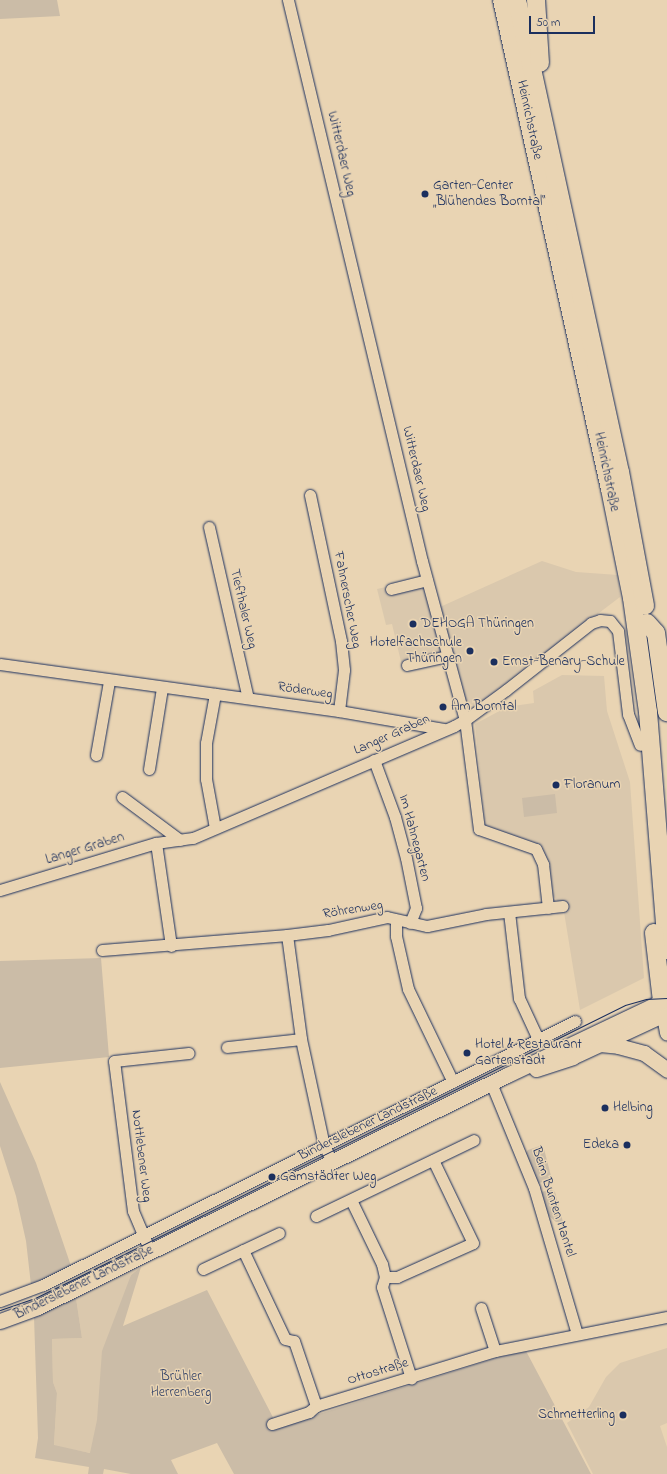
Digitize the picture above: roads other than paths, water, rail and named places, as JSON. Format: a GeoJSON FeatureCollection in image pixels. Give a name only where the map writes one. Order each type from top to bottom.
{"type":"FeatureCollection","features":[{"type":"Feature","properties":{"kind":"highway"},"geometry":{"type":"LineString","coordinates":[[491,0],[504,42],[514,52]]}},
{"type":"Feature","properties":{"kind":"highway","name":"Heinrichstraße"},"geometry":{"type":"LineString","coordinates":[[502,0],[641,624],[656,708],[667,880]]}},
{"type":"Feature","properties":{"kind":"highway","name":"Heinrichstraße"},"geometry":{"type":"LineString","coordinates":[[516,0],[542,113],[639,566],[641,624],[667,950]]}},
{"type":"Feature","properties":{"kind":"highway"},"geometry":{"type":"LineString","coordinates":[[536,0],[542,113]]}},
{"type":"Feature","properties":{"kind":"highway"},"geometry":{"type":"LineString","coordinates":[[641,624],[656,633],[667,712]]}},
{"type":"Feature","properties":{"kind":"highway"},"geometry":{"type":"LineString","coordinates":[[641,624],[640,746],[651,899],[665,1007]]}},
{"type":"Feature","properties":{"kind":"main road"},"geometry":{"type":"LineString","coordinates":[[665,1007],[667,1033]]}},
{"type":"Feature","properties":{"kind":"main road","name":"Binderslebener Landstraße"},"geometry":{"type":"LineString","coordinates":[[491,1083],[557,1063],[599,1044],[665,1007]]}},
{"type":"Feature","properties":{"kind":"main road","name":"Binderslebener Landstraße"},"geometry":{"type":"LineString","coordinates":[[0,1321],[38,1307],[491,1083],[665,1007]]}},
{"type":"Feature","properties":{"kind":"main road"},"geometry":{"type":"LineString","coordinates":[[599,1044],[618,1046],[644,1053],[667,1070]]}},
{"type":"Feature","properties":{"kind":"street","name":"Witterdaer Weg"},"geometry":{"type":"LineString","coordinates":[[288,0],[427,580],[465,720],[479,829],[536,849],[543,864],[548,908]]}},
{"type":"Feature","properties":{"kind":"street","name":"Fahnerscher Weg"},"geometry":{"type":"LineString","coordinates":[[310,495],[341,641],[344,670],[339,711]]}},
{"type":"Feature","properties":{"kind":"street","name":"Tiefthaler Weg"},"geometry":{"type":"LineString","coordinates":[[209,527],[248,698]]}},
{"type":"Feature","properties":{"kind":"street"},"geometry":{"type":"LineString","coordinates":[[391,589],[427,580]]}},
{"type":"Feature","properties":{"kind":"street","name":"Langer Graben"},"geometry":{"type":"LineString","coordinates":[[0,890],[156,843],[193,838],[465,720],[583,630],[600,620],[610,622],[618,631],[628,714],[640,746]]}},
{"type":"Feature","properties":{"kind":"street"},"geometry":{"type":"LineString","coordinates":[[407,665],[448,656]]}},
{"type":"Feature","properties":{"kind":"street","name":"Röderweg"},"geometry":{"type":"LineString","coordinates":[[0,664],[109,681],[339,711],[443,729]]}},
{"type":"Feature","properties":{"kind":"street"},"geometry":{"type":"LineString","coordinates":[[96,755],[109,681]]}},
{"type":"Feature","properties":{"kind":"street"},"geometry":{"type":"LineString","coordinates":[[149,769],[162,688]]}},
{"type":"Feature","properties":{"kind":"street"},"geometry":{"type":"LineString","coordinates":[[215,694],[206,743],[206,779],[215,828]]}},
{"type":"Feature","properties":{"kind":"street","name":"Im Hahnegarten"},"geometry":{"type":"LineString","coordinates":[[374,760],[396,817],[406,858],[416,908],[410,923]]}},
{"type":"Feature","properties":{"kind":"street"},"geometry":{"type":"LineString","coordinates":[[122,796],[180,840]]}},
{"type":"Feature","properties":{"kind":"street"},"geometry":{"type":"LineString","coordinates":[[156,843],[171,946]]}},
{"type":"Feature","properties":{"kind":"street","name":"Röhrenweg"},"geometry":{"type":"LineString","coordinates":[[102,950],[171,946],[287,935],[328,930],[387,917],[427,926],[509,912],[563,906]]}},
{"type":"Feature","properties":{"kind":"street"},"geometry":{"type":"LineString","coordinates":[[509,912],[519,998],[538,1039]]}},
{"type":"Feature","properties":{"kind":"street"},"geometry":{"type":"LineString","coordinates":[[396,920],[396,936],[408,989],[453,1082]]}},
{"type":"Feature","properties":{"kind":"street"},"geometry":{"type":"LineString","coordinates":[[287,935],[301,1039],[324,1145],[332,1162]]}},
{"type":"Feature","properties":{"kind":"street","name":"Binderslebener Landstraße"},"geometry":{"type":"LineString","coordinates":[[0,1301],[32,1290],[575,1021]]}},
{"type":"Feature","properties":{"kind":"street"},"geometry":{"type":"LineString","coordinates":[[228,1047],[301,1039]]}},
{"type":"Feature","properties":{"kind":"street","name":"Nottlebener Weg"},"geometry":{"type":"LineString","coordinates":[[150,1251],[133,1211],[114,1061],[189,1053]]}},
{"type":"Feature","properties":{"kind":"street","name":"Beim Bunten Mantel"},"geometry":{"type":"LineString","coordinates":[[491,1083],[519,1147],[548,1232],[577,1334]]}},
{"type":"Feature","properties":{"kind":"street"},"geometry":{"type":"LineString","coordinates":[[316,1216],[474,1140]]}},
{"type":"Feature","properties":{"kind":"street"},"geometry":{"type":"LineString","coordinates":[[385,1277],[397,1277],[473,1243],[433,1160]]}},
{"type":"Feature","properties":{"kind":"street"},"geometry":{"type":"LineString","coordinates":[[351,1200],[382,1264],[385,1277],[382,1287],[411,1378]]}},
{"type":"Feature","properties":{"kind":"street"},"geometry":{"type":"LineString","coordinates":[[202,1269],[278,1233]]}},
{"type":"Feature","properties":{"kind":"street"},"geometry":{"type":"LineString","coordinates":[[243,1250],[285,1339],[294,1341],[316,1406]]}},
{"type":"Feature","properties":{"kind":"street"},"geometry":{"type":"LineString","coordinates":[[481,1308],[495,1351]]}},
{"type":"Feature","properties":{"kind":"street","name":"Ottostraße"},"geometry":{"type":"LineString","coordinates":[[272,1424],[309,1412],[316,1406],[495,1351],[667,1317]]}},
{"type":"Feature","properties":{"kind":"tram line"},"geometry":{"type":"LineString","coordinates":[[0,1310],[35,1298],[625,1005],[646,999],[667,998]]}},
{"type":"Feature","properties":{"kind":"place","name":"Garten-Center „Blühendes Borntal“"},"geometry":{"type":"Point","coordinates":[425,194]}},
{"type":"Feature","properties":{"kind":"place","name":"DEHOGA Thüringen"},"geometry":{"type":"Point","coordinates":[413,624]}},
{"type":"Feature","properties":{"kind":"place","name":"Hotelfachschule Thüringen"},"geometry":{"type":"Point","coordinates":[470,651]}},
{"type":"Feature","properties":{"kind":"place","name":"Ernst-Benary-Schule"},"geometry":{"type":"Point","coordinates":[494,662]}},
{"type":"Feature","properties":{"kind":"place","name":"Am Borntal"},"geometry":{"type":"Point","coordinates":[443,707]}},
{"type":"Feature","properties":{"kind":"place","name":"Floranum"},"geometry":{"type":"Point","coordinates":[556,785]}},
{"type":"Feature","properties":{"kind":"place","name":"Hotel & Restaurant Gartenstadt"},"geometry":{"type":"Point","coordinates":[467,1053]}},
{"type":"Feature","properties":{"kind":"place","name":"Helbing"},"geometry":{"type":"Point","coordinates":[605,1108]}},
{"type":"Feature","properties":{"kind":"place","name":"Edeka"},"geometry":{"type":"Point","coordinates":[627,1145]}},
{"type":"Feature","properties":{"kind":"place","name":"Gamstädter Weg"},"geometry":{"type":"Point","coordinates":[272,1177]}},
{"type":"Feature","properties":{"kind":"place","name":"Schmetterling"},"geometry":{"type":"Point","coordinates":[623,1415]}},
{"type":"Feature","properties":{"kind":"park label","name":"Brühler Herrenberg"},"geometry":{"type":"Point","coordinates":[181,1386]}}]}
